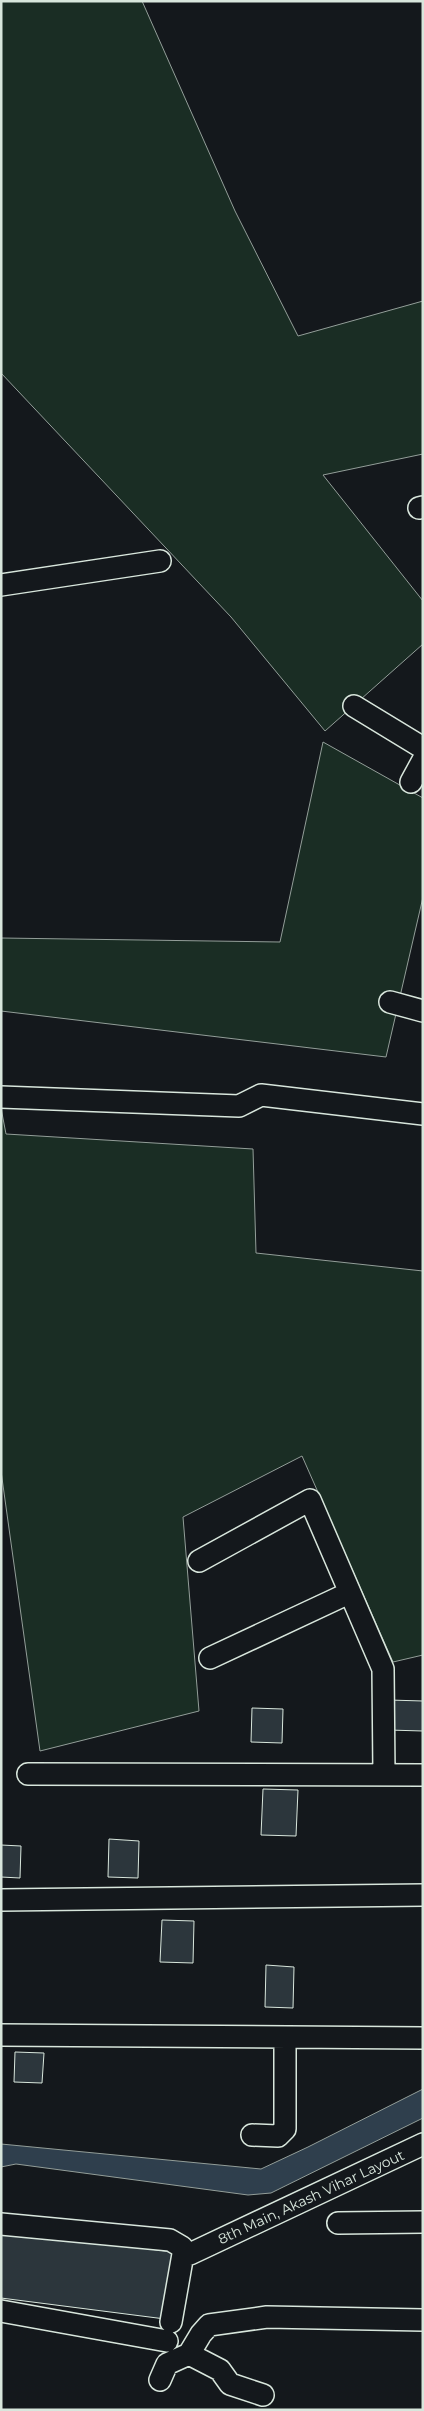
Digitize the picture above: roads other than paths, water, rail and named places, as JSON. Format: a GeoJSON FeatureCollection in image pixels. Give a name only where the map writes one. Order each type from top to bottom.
{"type":"FeatureCollection","features":[{"type":"Feature","properties":{"kind":"street"},"geometry":{"type":"LineString","coordinates":[[1,585],[160,561]]}},
{"type":"Feature","properties":{"kind":"street"},"geometry":{"type":"LineString","coordinates":[[354,706],[423,748]]}},
{"type":"Feature","properties":{"kind":"street"},"geometry":{"type":"LineString","coordinates":[[411,782],[423,760]]}},
{"type":"Feature","properties":{"kind":"street"},"geometry":{"type":"LineString","coordinates":[[390,1002],[423,1011]]}},
{"type":"Feature","properties":{"kind":"street"},"geometry":{"type":"LineString","coordinates":[[1,1097],[239,1106],[261,1095],[423,1114]]}},
{"type":"Feature","properties":{"kind":"street"},"geometry":{"type":"LineString","coordinates":[[199,1561],[310,1500],[383,1669],[384,1775]]}},
{"type":"Feature","properties":{"kind":"street"},"geometry":{"type":"LineString","coordinates":[[210,1658],[350,1593]]}},
{"type":"Feature","properties":{"kind":"street"},"geometry":{"type":"LineString","coordinates":[[28,1774],[423,1775]]}},
{"type":"Feature","properties":{"kind":"street"},"geometry":{"type":"LineString","coordinates":[[1,1900],[423,1895]]}},
{"type":"Feature","properties":{"kind":"street"},"geometry":{"type":"LineString","coordinates":[[1,2035],[423,2038]]}},
{"type":"Feature","properties":{"kind":"street"},"geometry":{"type":"LineString","coordinates":[[252,2135],[278,2136],[285,2129],[285,2037]]}},
{"type":"Feature","properties":{"kind":"street","name":"8th Main, Akash Vihar Layout"},"geometry":{"type":"LineString","coordinates":[[191,2252],[423,2144]]}},
{"type":"Feature","properties":{"kind":"street"},"geometry":{"type":"LineString","coordinates":[[338,2223],[423,2222]]}},
{"type":"Feature","properties":{"kind":"street"},"geometry":{"type":"LineString","coordinates":[[1,2224],[170,2240],[191,2252],[169,2331],[1,2312]]}},
{"type":"Feature","properties":{"kind":"street"},"geometry":{"type":"LineString","coordinates":[[160,2380],[168,2364],[189,2354],[209,2325],[267,2317],[423,2320]]}},
{"type":"Feature","properties":{"kind":"street"},"geometry":{"type":"LineString","coordinates":[[189,2354],[220,2370],[230,2384],[263,2395]]}},
{"type":"Feature","properties":{"kind":"water"},"geometry":{"type":"Polygon","coordinates":[[[423,2089],[423,2118],[271,2193],[248,2195],[16,2164],[1,2167],[1,2144],[261,2169],[423,2089]]]}}]}
